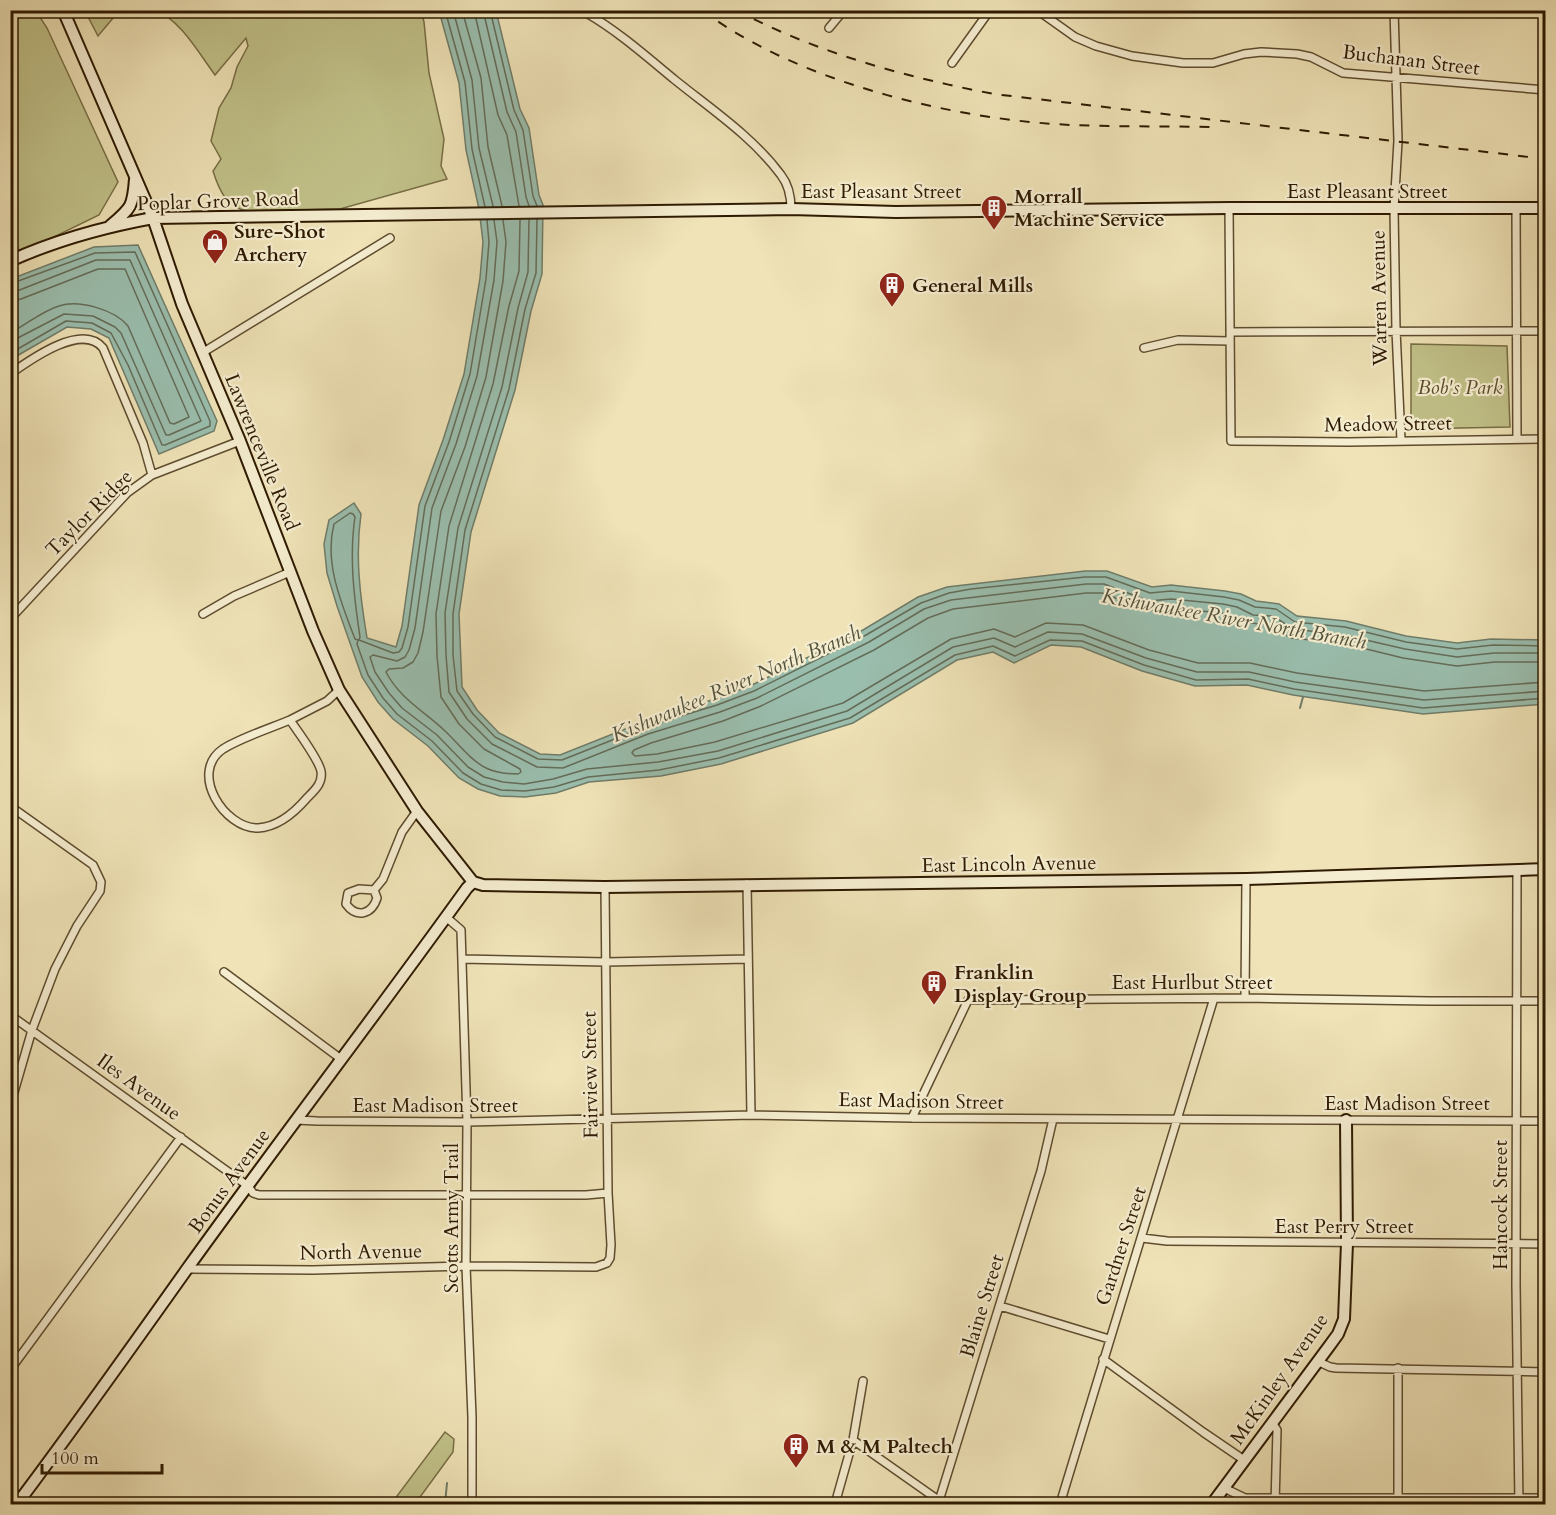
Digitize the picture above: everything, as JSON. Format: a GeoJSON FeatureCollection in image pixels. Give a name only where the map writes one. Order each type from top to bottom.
{"type":"FeatureCollection","features":[{"type":"Feature","properties":{"kind":"street","name":"Lawrenceville Road"},"geometry":{"type":"LineString","coordinates":[[63,10],[153,218],[182,304],[240,441],[313,631],[339,690],[417,811],[473,882]]}},
{"type":"Feature","properties":{"kind":"street"},"geometry":{"type":"LineString","coordinates":[[830,28],[844,10]]}},
{"type":"Feature","properties":{"kind":"street"},"geometry":{"type":"LineString","coordinates":[[952,63],[990,10]]}},
{"type":"Feature","properties":{"kind":"street","name":"Buchanan Street"},"geometry":{"type":"LineString","coordinates":[[1037,10],[1075,37],[1096,46],[1132,56],[1183,63],[1213,63],[1244,54],[1261,52],[1297,54],[1311,57],[1344,73],[1545,90]]}},
{"type":"Feature","properties":{"kind":"street","name":"Warren Avenue"},"geometry":{"type":"LineString","coordinates":[[1394,10],[1398,141],[1394,209],[1401,440]]}},
{"type":"Feature","properties":{"kind":"street"},"geometry":{"type":"LineString","coordinates":[[588,14],[641,52],[727,121],[765,156],[783,177],[791,197],[792,209]]}},
{"type":"Feature","properties":{"kind":"street"},"geometry":{"type":"LineString","coordinates":[[109,227],[128,211],[134,201],[135,176]]}},
{"type":"Feature","properties":{"kind":"street"},"geometry":{"type":"LineString","coordinates":[[1144,348],[1178,340],[1230,340],[1229,208]]}},
{"type":"Feature","properties":{"kind":"street","name":"East Pleasant Street"},"geometry":{"type":"LineString","coordinates":[[396,215],[792,209],[896,212],[1229,208],[1545,208]]}},
{"type":"Feature","properties":{"kind":"street"},"geometry":{"type":"LineString","coordinates":[[1516,208],[1518,331],[1515,406],[1517,439]]}},
{"type":"Feature","properties":{"kind":"street","name":"Poplar Grove Road"},"geometry":{"type":"LineString","coordinates":[[10,261],[38,248],[109,227],[153,218],[396,215]]}},
{"type":"Feature","properties":{"kind":"street"},"geometry":{"type":"LineString","coordinates":[[202,352],[390,238]]}},
{"type":"Feature","properties":{"kind":"street"},"geometry":{"type":"LineString","coordinates":[[1230,332],[1545,331]]}},
{"type":"Feature","properties":{"kind":"street"},"geometry":{"type":"LineString","coordinates":[[10,374],[51,349],[74,340],[90,339],[98,343],[103,348],[142,443],[152,475]]}},
{"type":"Feature","properties":{"kind":"street","name":"Meadow Street"},"geometry":{"type":"LineString","coordinates":[[1230,340],[1231,441],[1348,442],[1545,438]]}},
{"type":"Feature","properties":{"kind":"street","name":"Taylor Ridge"},"geometry":{"type":"LineString","coordinates":[[10,619],[127,494],[152,475],[240,441]]}},
{"type":"Feature","properties":{"kind":"street"},"geometry":{"type":"LineString","coordinates":[[202,614],[234,596],[290,572]]}},
{"type":"Feature","properties":{"kind":"street"},"geometry":{"type":"LineString","coordinates":[[291,720],[318,763],[321,770],[319,784],[300,806],[278,822],[259,828],[245,826],[235,820],[213,796],[209,783],[214,758],[223,749],[291,720],[327,701],[339,690]]}},
{"type":"Feature","properties":{"kind":"street"},"geometry":{"type":"LineString","coordinates":[[10,806],[93,865],[101,882],[100,891],[77,926],[55,969],[32,1030],[10,1106]]}},
{"type":"Feature","properties":{"kind":"street"},"geometry":{"type":"LineString","coordinates":[[374,890],[382,879],[402,832],[417,811]]}},
{"type":"Feature","properties":{"kind":"street","name":"East Lincoln Avenue"},"geometry":{"type":"LineString","coordinates":[[473,882],[483,885],[605,886],[1246,879],[1545,869]]}},
{"type":"Feature","properties":{"kind":"street","name":"Hancock Street"},"geometry":{"type":"LineString","coordinates":[[1517,870],[1516,1243],[1519,1501]]}},
{"type":"Feature","properties":{"kind":"street"},"geometry":{"type":"LineString","coordinates":[[1245,998],[1246,879]]}},
{"type":"Feature","properties":{"kind":"street","name":"Bonus Avenue"},"geometry":{"type":"LineString","coordinates":[[17,1504],[85,1414],[296,1120],[473,882]]}},
{"type":"Feature","properties":{"kind":"street"},"geometry":{"type":"LineString","coordinates":[[747,884],[751,1115]]}},
{"type":"Feature","properties":{"kind":"street","name":"Fairview Street"},"geometry":{"type":"LineString","coordinates":[[605,886],[608,1193],[611,1245],[610,1258],[607,1263]]}},
{"type":"Feature","properties":{"kind":"street"},"geometry":{"type":"LineString","coordinates":[[374,890],[377,898],[371,910],[359,913],[351,910],[346,904],[348,893],[352,891],[374,890]]}},
{"type":"Feature","properties":{"kind":"street","name":"Scotts Army Trail"},"geometry":{"type":"LineString","coordinates":[[446,917],[461,930],[467,1122],[466,1266],[472,1417],[472,1504]]}},
{"type":"Feature","properties":{"kind":"street"},"geometry":{"type":"LineString","coordinates":[[462,959],[606,963],[748,959]]}},
{"type":"Feature","properties":{"kind":"street"},"geometry":{"type":"LineString","coordinates":[[224,972],[341,1059]]}},
{"type":"Feature","properties":{"kind":"street","name":"Gardner Street"},"geometry":{"type":"LineString","coordinates":[[1060,1504],[1108,1340],[1142,1238],[1214,998]]}},
{"type":"Feature","properties":{"kind":"street","name":"East Hurlbut Street"},"geometry":{"type":"LineString","coordinates":[[912,1118],[968,1000],[1245,998],[1545,1001]]}},
{"type":"Feature","properties":{"kind":"street","name":"Iles Avenue"},"geometry":{"type":"LineString","coordinates":[[10,1015],[181,1137],[259,1196],[586,1195],[608,1193]]}},
{"type":"Feature","properties":{"kind":"street","name":"East Madison Street"},"geometry":{"type":"LineString","coordinates":[[296,1120],[467,1122],[751,1115],[1545,1121]]}},
{"type":"Feature","properties":{"kind":"street","name":"Blaine Street"},"geometry":{"type":"LineString","coordinates":[[941,1503],[1041,1171],[1053,1119]]}},
{"type":"Feature","properties":{"kind":"street","name":"McKinley Avenue"},"geometry":{"type":"LineString","coordinates":[[1212,1504],[1338,1334],[1344,1319],[1347,1242],[1346,1120]]}},
{"type":"Feature","properties":{"kind":"street"},"geometry":{"type":"LineString","coordinates":[[10,1370],[181,1137]]}},
{"type":"Feature","properties":{"kind":"street","name":"East Perry Street"},"geometry":{"type":"LineString","coordinates":[[1142,1238],[1167,1241],[1545,1244]]}},
{"type":"Feature","properties":{"kind":"street","name":"North Avenue"},"geometry":{"type":"LineString","coordinates":[[187,1269],[313,1270],[466,1266],[596,1268],[607,1263]]}},
{"type":"Feature","properties":{"kind":"street"},"geometry":{"type":"LineString","coordinates":[[1000,1306],[1108,1340]]}},
{"type":"Feature","properties":{"kind":"street"},"geometry":{"type":"LineString","coordinates":[[1103,1359],[1245,1460]]}},
{"type":"Feature","properties":{"kind":"street"},"geometry":{"type":"LineString","coordinates":[[1317,1361],[1336,1368],[1545,1372]]}},
{"type":"Feature","properties":{"kind":"street"},"geometry":{"type":"LineString","coordinates":[[1398,1368],[1398,1500]]}},
{"type":"Feature","properties":{"kind":"street"},"geometry":{"type":"LineString","coordinates":[[835,1504],[853,1440],[863,1381]]}},
{"type":"Feature","properties":{"kind":"street"},"geometry":{"type":"LineString","coordinates":[[1272,1422],[1277,1430],[1275,1501]]}},
{"type":"Feature","properties":{"kind":"street"},"geometry":{"type":"LineString","coordinates":[[853,1440],[941,1503]]}},
{"type":"Feature","properties":{"kind":"street"},"geometry":{"type":"LineString","coordinates":[[1224,1488],[1245,1498],[1275,1501],[1519,1501],[1545,1498]]}},
{"type":"Feature","properties":{"kind":"green space"},"geometry":{"type":"Polygon","coordinates":[[[11,11],[36,11],[47,28],[118,182],[99,215],[11,258],[11,11]]]}},
{"type":"Feature","properties":{"kind":"green space"},"geometry":{"type":"Polygon","coordinates":[[[85,11],[119,11],[98,36],[85,11]]]}},
{"type":"Feature","properties":{"kind":"green space"},"geometry":{"type":"Polygon","coordinates":[[[156,11],[421,11],[429,73],[444,139],[441,166],[447,179],[340,209],[249,211],[235,207],[225,197],[215,178],[213,171],[221,159],[211,141],[219,108],[231,88],[237,67],[248,46],[246,38],[215,75],[181,29],[165,15],[156,11]]]}},
{"type":"Feature","properties":{"kind":"green space","name":"Bob's Park"},"geometry":{"type":"Polygon","coordinates":[[[1411,344],[1507,346],[1510,427],[1411,429],[1411,344]]]}},
{"type":"Feature","properties":{"kind":"green space"},"geometry":{"type":"Polygon","coordinates":[[[445,1432],[454,1439],[453,1452],[415,1504],[391,1504],[445,1432]]]}},
{"type":"Feature","properties":{"kind":"water","name":"Kishwaukee River North Branch"},"geometry":{"type":"Polygon","coordinates":[[[439,11],[496,11],[520,109],[529,128],[539,195],[543,205],[542,274],[531,311],[515,390],[471,532],[459,614],[462,687],[477,710],[499,733],[540,754],[560,755],[643,722],[752,685],[863,630],[918,597],[947,587],[1085,571],[1107,571],[1152,587],[1171,585],[1241,594],[1256,601],[1279,604],[1297,616],[1346,621],[1406,636],[1457,643],[1491,639],[1545,640],[1545,704],[1423,714],[1293,695],[1247,685],[1195,686],[1142,671],[1081,647],[1051,645],[1014,663],[993,652],[957,660],[853,723],[721,764],[661,776],[589,782],[556,793],[525,797],[500,796],[478,789],[459,778],[428,746],[393,719],[378,702],[362,677],[327,573],[324,544],[329,520],[354,503],[361,514],[358,545],[359,576],[367,638],[396,647],[402,626],[419,505],[464,374],[480,278],[483,242],[479,209],[466,150],[459,83],[439,11]]]}},
{"type":"Feature","properties":{"kind":"water"},"geometry":{"type":"Polygon","coordinates":[[[138,245],[217,421],[214,431],[159,454],[109,338],[91,329],[67,327],[15,357],[11,354],[11,279],[94,247],[138,245]]]}},
{"type":"Feature","properties":{"kind":"waterway"},"geometry":{"type":"LineString","coordinates":[[1300,708],[1303,697]]}},
{"type":"Feature","properties":{"kind":"waterway"},"geometry":{"type":"LineString","coordinates":[[445,1504],[447,1483]]}},
{"type":"Feature","properties":{"kind":"railway"},"geometry":{"type":"LineString","coordinates":[[702,10],[740,35],[783,58],[878,93],[928,105],[1026,122],[1089,126],[1213,127]]}},
{"type":"Feature","properties":{"kind":"railway"},"geometry":{"type":"LineString","coordinates":[[736,10],[798,39],[862,62],[928,80],[994,94],[1546,159]]}},
{"type":"Feature","properties":{"kind":"place","name":"Morrall Machine Service"},"geometry":{"type":"Point","coordinates":[994,231]}},
{"type":"Feature","properties":{"kind":"place","name":"Sure-Shot Archery"},"geometry":{"type":"Point","coordinates":[215,265]}},
{"type":"Feature","properties":{"kind":"place","name":"General Mills"},"geometry":{"type":"Point","coordinates":[892,308]}},
{"type":"Feature","properties":{"kind":"place","name":"Franklin Display Group"},"geometry":{"type":"Point","coordinates":[934,1006]}},
{"type":"Feature","properties":{"kind":"place","name":"M & M Paltech"},"geometry":{"type":"Point","coordinates":[796,1469]}}]}
